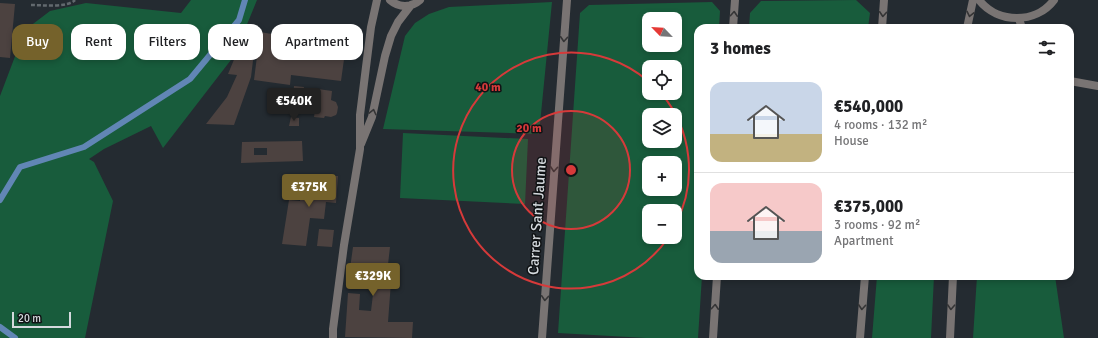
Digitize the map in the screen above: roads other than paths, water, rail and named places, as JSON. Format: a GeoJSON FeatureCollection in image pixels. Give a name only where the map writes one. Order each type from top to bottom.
{"type":"FeatureCollection","features":[{"type":"Feature","properties":{"kind":"street"},"geometry":{"type":"LineString","coordinates":[[334,338],[333,329],[341,261],[360,149],[360,115],[371,28],[377,0]]}},
{"type":"Feature","properties":{"kind":"street"},"geometry":{"type":"LineString","coordinates":[[390,0],[398,5],[407,6],[420,0]]}},
{"type":"Feature","properties":{"kind":"street","name":"Carrer Sant Jaume"},"geometry":{"type":"LineString","coordinates":[[542,338],[567,0]]}},
{"type":"Feature","properties":{"kind":"street"},"geometry":{"type":"LineString","coordinates":[[733,24],[735,0]]}},
{"type":"Feature","properties":{"kind":"street"},"geometry":{"type":"LineString","coordinates":[[882,24],[884,0]]}},
{"type":"Feature","properties":{"kind":"street"},"geometry":{"type":"LineString","coordinates":[[968,24],[973,0]]}},
{"type":"Feature","properties":{"kind":"street"},"geometry":{"type":"LineString","coordinates":[[979,0],[993,13],[1006,18],[1019,19],[1032,16],[1044,10],[1054,0]]}},
{"type":"Feature","properties":{"kind":"street"},"geometry":{"type":"LineString","coordinates":[[360,149],[372,117],[390,36],[398,22],[411,5]]}},
{"type":"Feature","properties":{"kind":"street"},"geometry":{"type":"LineString","coordinates":[[1019,19],[1021,24]]}},
{"type":"Feature","properties":{"kind":"street"},"geometry":{"type":"LineString","coordinates":[[1074,82],[1098,86]]}},
{"type":"Feature","properties":{"kind":"street"},"geometry":{"type":"LineString","coordinates":[[713,338],[717,280]]}},
{"type":"Feature","properties":{"kind":"street"},"geometry":{"type":"LineString","coordinates":[[860,338],[864,280]]}},
{"type":"Feature","properties":{"kind":"street"},"geometry":{"type":"LineString","coordinates":[[950,338],[953,280]]}},
{"type":"Feature","properties":{"kind":"waterway"},"geometry":{"type":"LineString","coordinates":[[0,200],[20,167],[84,147],[190,79],[239,20],[245,0]]}},
{"type":"Feature","properties":{"kind":"waterway"},"geometry":{"type":"LineString","coordinates":[[0,327],[15,338]]}}]}
